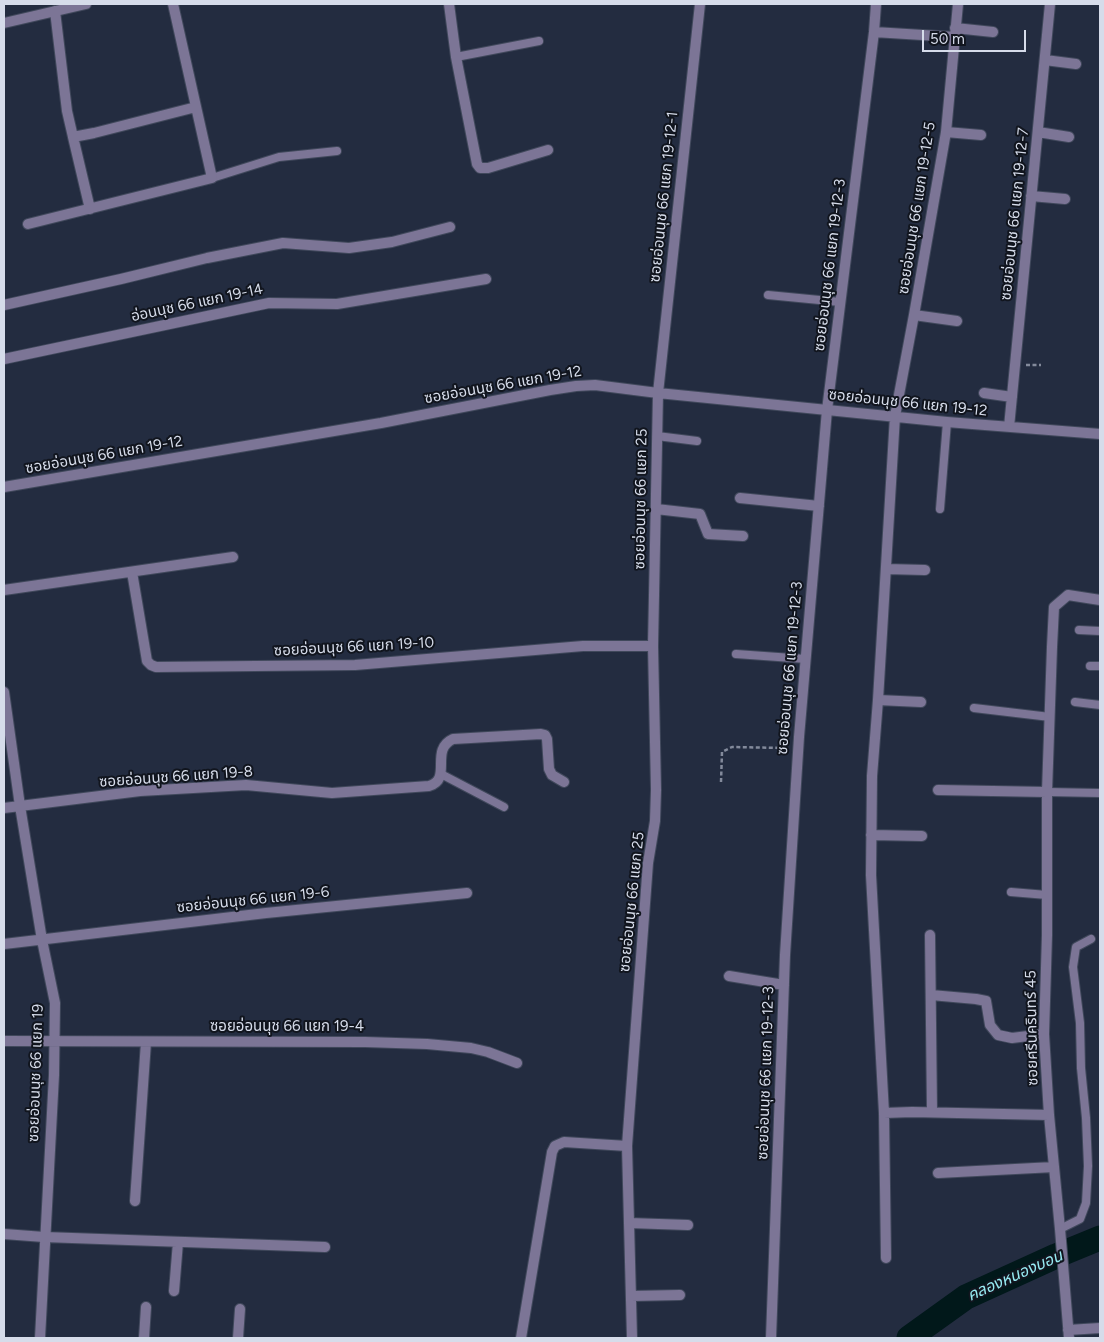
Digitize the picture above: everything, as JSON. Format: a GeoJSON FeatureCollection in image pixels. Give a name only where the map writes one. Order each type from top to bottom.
{"type":"FeatureCollection","features":[{"type":"Feature","properties":{"kind":"street"},"geometry":{"type":"LineString","coordinates":[[4,23],[86,4]]}},
{"type":"Feature","properties":{"kind":"street"},"geometry":{"type":"LineString","coordinates":[[28,224],[212,178],[173,4]]}},
{"type":"Feature","properties":{"kind":"street"},"geometry":{"type":"LineString","coordinates":[[449,4],[456,57],[477,164],[480,168],[488,168],[548,150]]}},
{"type":"Feature","properties":{"kind":"street","name":"ซอยอ่อนนุช 66 แยก 19-12-1"},"geometry":{"type":"LineString","coordinates":[[658,393],[700,4]]}},
{"type":"Feature","properties":{"kind":"street","name":"ซอยอ่อนนุช 66 แยก 19-12-3"},"geometry":{"type":"LineString","coordinates":[[771,1338],[784,984],[798,748],[827,410],[876,4]]}},
{"type":"Feature","properties":{"kind":"street","name":"ซอยอ่อนนุช 66 แยก 19-12-5"},"geometry":{"type":"LineString","coordinates":[[886,1258],[884,1113],[871,875],[872,776],[895,416],[946,132],[958,4]]}},
{"type":"Feature","properties":{"kind":"street","name":"ซอยอ่อนนุช 66 แยก 19-12-7"},"geometry":{"type":"LineString","coordinates":[[1009,427],[1050,4]]}},
{"type":"Feature","properties":{"kind":"street"},"geometry":{"type":"LineString","coordinates":[[55,11],[67,111],[90,209]]}},
{"type":"Feature","properties":{"kind":"street"},"geometry":{"type":"LineString","coordinates":[[874,32],[993,32]]}},
{"type":"Feature","properties":{"kind":"street"},"geometry":{"type":"LineString","coordinates":[[1045,60],[1076,64]]}},
{"type":"Feature","properties":{"kind":"street"},"geometry":{"type":"LineString","coordinates":[[73,137],[196,107]]}},
{"type":"Feature","properties":{"kind":"street"},"geometry":{"type":"LineString","coordinates":[[946,132],[981,135]]}},
{"type":"Feature","properties":{"kind":"street"},"geometry":{"type":"LineString","coordinates":[[1038,132],[1069,137]]}},
{"type":"Feature","properties":{"kind":"street"},"geometry":{"type":"LineString","coordinates":[[1031,196],[1065,199]]}},
{"type":"Feature","properties":{"kind":"street"},"geometry":{"type":"LineString","coordinates":[[4,305],[207,258],[283,243],[349,248],[392,242],[450,227]]}},
{"type":"Feature","properties":{"kind":"street","name":"อ่อนนุช 66 แยก 19-14"},"geometry":{"type":"LineString","coordinates":[[4,359],[269,303],[337,304],[486,279]]}},
{"type":"Feature","properties":{"kind":"street"},"geometry":{"type":"LineString","coordinates":[[914,315],[957,320]]}},
{"type":"Feature","properties":{"kind":"street","name":"ซอยอ่อนนุช 66 แยก 19-12"},"geometry":{"type":"LineString","coordinates":[[4,487],[371,424],[550,390],[595,385],[946,422],[1100,434]]}},
{"type":"Feature","properties":{"kind":"street","name":"ซอยอ่อนนุช 66 แยก 25"},"geometry":{"type":"LineString","coordinates":[[632,1338],[627,1146],[648,862],[655,821],[653,646],[658,393]]}},
{"type":"Feature","properties":{"kind":"street"},"geometry":{"type":"LineString","coordinates":[[984,394],[1012,397]]}},
{"type":"Feature","properties":{"kind":"street"},"geometry":{"type":"LineString","coordinates":[[740,498],[819,506]]}},
{"type":"Feature","properties":{"kind":"street"},"geometry":{"type":"LineString","coordinates":[[656,509],[700,514],[708,534],[743,536]]}},
{"type":"Feature","properties":{"kind":"street"},"geometry":{"type":"LineString","coordinates":[[4,590],[233,557]]}},
{"type":"Feature","properties":{"kind":"street"},"geometry":{"type":"LineString","coordinates":[[886,569],[925,570]]}},
{"type":"Feature","properties":{"kind":"street","name":"ซอยอ่อนนุช 66 แยก 19-10"},"geometry":{"type":"LineString","coordinates":[[132,572],[147,661],[150,665],[156,667],[355,665],[583,646],[653,646]]}},
{"type":"Feature","properties":{"kind":"street","name":"ซอยศรีนครินทร์ 45"},"geometry":{"type":"LineString","coordinates":[[1069,1334],[1049,1115],[1044,1034],[1052,647],[1054,607],[1068,595],[1100,600]]}},
{"type":"Feature","properties":{"kind":"street","name":"ซอยอ่อนนุช 66 แยก 19"},"geometry":{"type":"LineString","coordinates":[[4,692],[20,806],[42,940],[55,1003],[54,1075],[40,1338]]}},
{"type":"Feature","properties":{"kind":"street"},"geometry":{"type":"LineString","coordinates":[[878,700],[921,702]]}},
{"type":"Feature","properties":{"kind":"street"},"geometry":{"type":"LineString","coordinates":[[441,774],[442,748],[446,742],[541,734],[545,735],[548,739],[549,769],[552,775],[564,782]]}},
{"type":"Feature","properties":{"kind":"street","name":"ซอยอ่อนนุช 66 แยก 19-8"},"geometry":{"type":"LineString","coordinates":[[4,808],[140,791],[246,785],[332,792],[419,786],[434,784],[441,774]]}},
{"type":"Feature","properties":{"kind":"street"},"geometry":{"type":"LineString","coordinates":[[938,790],[1048,792]]}},
{"type":"Feature","properties":{"kind":"street"},"geometry":{"type":"LineString","coordinates":[[871,835],[922,836]]}},
{"type":"Feature","properties":{"kind":"street","name":"ซอยอ่อนนุช 66 แยก 19-6"},"geometry":{"type":"LineString","coordinates":[[4,944],[467,893]]}},
{"type":"Feature","properties":{"kind":"street"},"geometry":{"type":"LineString","coordinates":[[930,935],[932,1112]]}},
{"type":"Feature","properties":{"kind":"street"},"geometry":{"type":"LineString","coordinates":[[729,976],[784,984]]}},
{"type":"Feature","properties":{"kind":"street"},"geometry":{"type":"LineString","coordinates":[[931,995],[986,1001],[990,1025],[998,1035],[1012,1038],[1044,1034]]}},
{"type":"Feature","properties":{"kind":"street","name":"ซอยอ่อนนุช 66 แยก 19-4"},"geometry":{"type":"LineString","coordinates":[[4,1041],[365,1042],[428,1044],[471,1048],[517,1063]]}},
{"type":"Feature","properties":{"kind":"street"},"geometry":{"type":"LineString","coordinates":[[135,1201],[146,1042]]}},
{"type":"Feature","properties":{"kind":"street"},"geometry":{"type":"LineString","coordinates":[[884,1113],[932,1112],[1049,1115]]}},
{"type":"Feature","properties":{"kind":"street"},"geometry":{"type":"LineString","coordinates":[[521,1338],[552,1152],[555,1146],[564,1142],[627,1146]]}},
{"type":"Feature","properties":{"kind":"street"},"geometry":{"type":"LineString","coordinates":[[938,1173],[1054,1167]]}},
{"type":"Feature","properties":{"kind":"street"},"geometry":{"type":"LineString","coordinates":[[629,1223],[688,1225]]}},
{"type":"Feature","properties":{"kind":"street"},"geometry":{"type":"LineString","coordinates":[[4,1234],[324,1247]]}},
{"type":"Feature","properties":{"kind":"street"},"geometry":{"type":"LineString","coordinates":[[174,1291],[178,1242]]}},
{"type":"Feature","properties":{"kind":"street"},"geometry":{"type":"LineString","coordinates":[[631,1296],[680,1295]]}},
{"type":"Feature","properties":{"kind":"street"},"geometry":{"type":"LineString","coordinates":[[144,1338],[146,1307]]}},
{"type":"Feature","properties":{"kind":"street"},"geometry":{"type":"LineString","coordinates":[[238,1338],[240,1309]]}},
{"type":"Feature","properties":{"kind":"street"},"geometry":{"type":"LineString","coordinates":[[1069,1334],[1100,1328]]}},
{"type":"Feature","properties":{"kind":"lane"},"geometry":{"type":"LineString","coordinates":[[456,57],[539,41]]}},
{"type":"Feature","properties":{"kind":"lane"},"geometry":{"type":"LineString","coordinates":[[212,178],[279,157],[337,151]]}},
{"type":"Feature","properties":{"kind":"lane"},"geometry":{"type":"LineString","coordinates":[[768,294],[840,302]]}},
{"type":"Feature","properties":{"kind":"lane"},"geometry":{"type":"LineString","coordinates":[[940,509],[946,422]]}},
{"type":"Feature","properties":{"kind":"lane"},"geometry":{"type":"LineString","coordinates":[[657,436],[697,441]]}},
{"type":"Feature","properties":{"kind":"lane"},"geometry":{"type":"LineString","coordinates":[[1079,630],[1100,631]]}},
{"type":"Feature","properties":{"kind":"lane"},"geometry":{"type":"LineString","coordinates":[[736,654],[806,659]]}},
{"type":"Feature","properties":{"kind":"lane"},"geometry":{"type":"LineString","coordinates":[[1090,666],[1100,666]]}},
{"type":"Feature","properties":{"kind":"lane"},"geometry":{"type":"LineString","coordinates":[[1075,702],[1100,705]]}},
{"type":"Feature","properties":{"kind":"lane"},"geometry":{"type":"LineString","coordinates":[[974,708],[1050,716]]}},
{"type":"Feature","properties":{"kind":"lane"},"geometry":{"type":"LineString","coordinates":[[441,774],[504,807]]}},
{"type":"Feature","properties":{"kind":"lane"},"geometry":{"type":"LineString","coordinates":[[1048,792],[1100,794]]}},
{"type":"Feature","properties":{"kind":"lane"},"geometry":{"type":"LineString","coordinates":[[1011,892],[1047,895]]}},
{"type":"Feature","properties":{"kind":"lane"},"geometry":{"type":"LineString","coordinates":[[1060,1230],[1080,1220],[1086,1203],[1088,1166],[1086,1118],[1081,1068],[1080,1023],[1074,967],[1076,947],[1091,939]]}},
{"type":"Feature","properties":{"kind":"path"},"geometry":{"type":"LineString","coordinates":[[721,782],[722,752],[732,747],[798,748]]}},
{"type":"Feature","properties":{"kind":"waterway","name":"คลองหนองบอน"},"geometry":{"type":"LineString","coordinates":[[909,1338],[966,1297],[1100,1238]]}}]}
